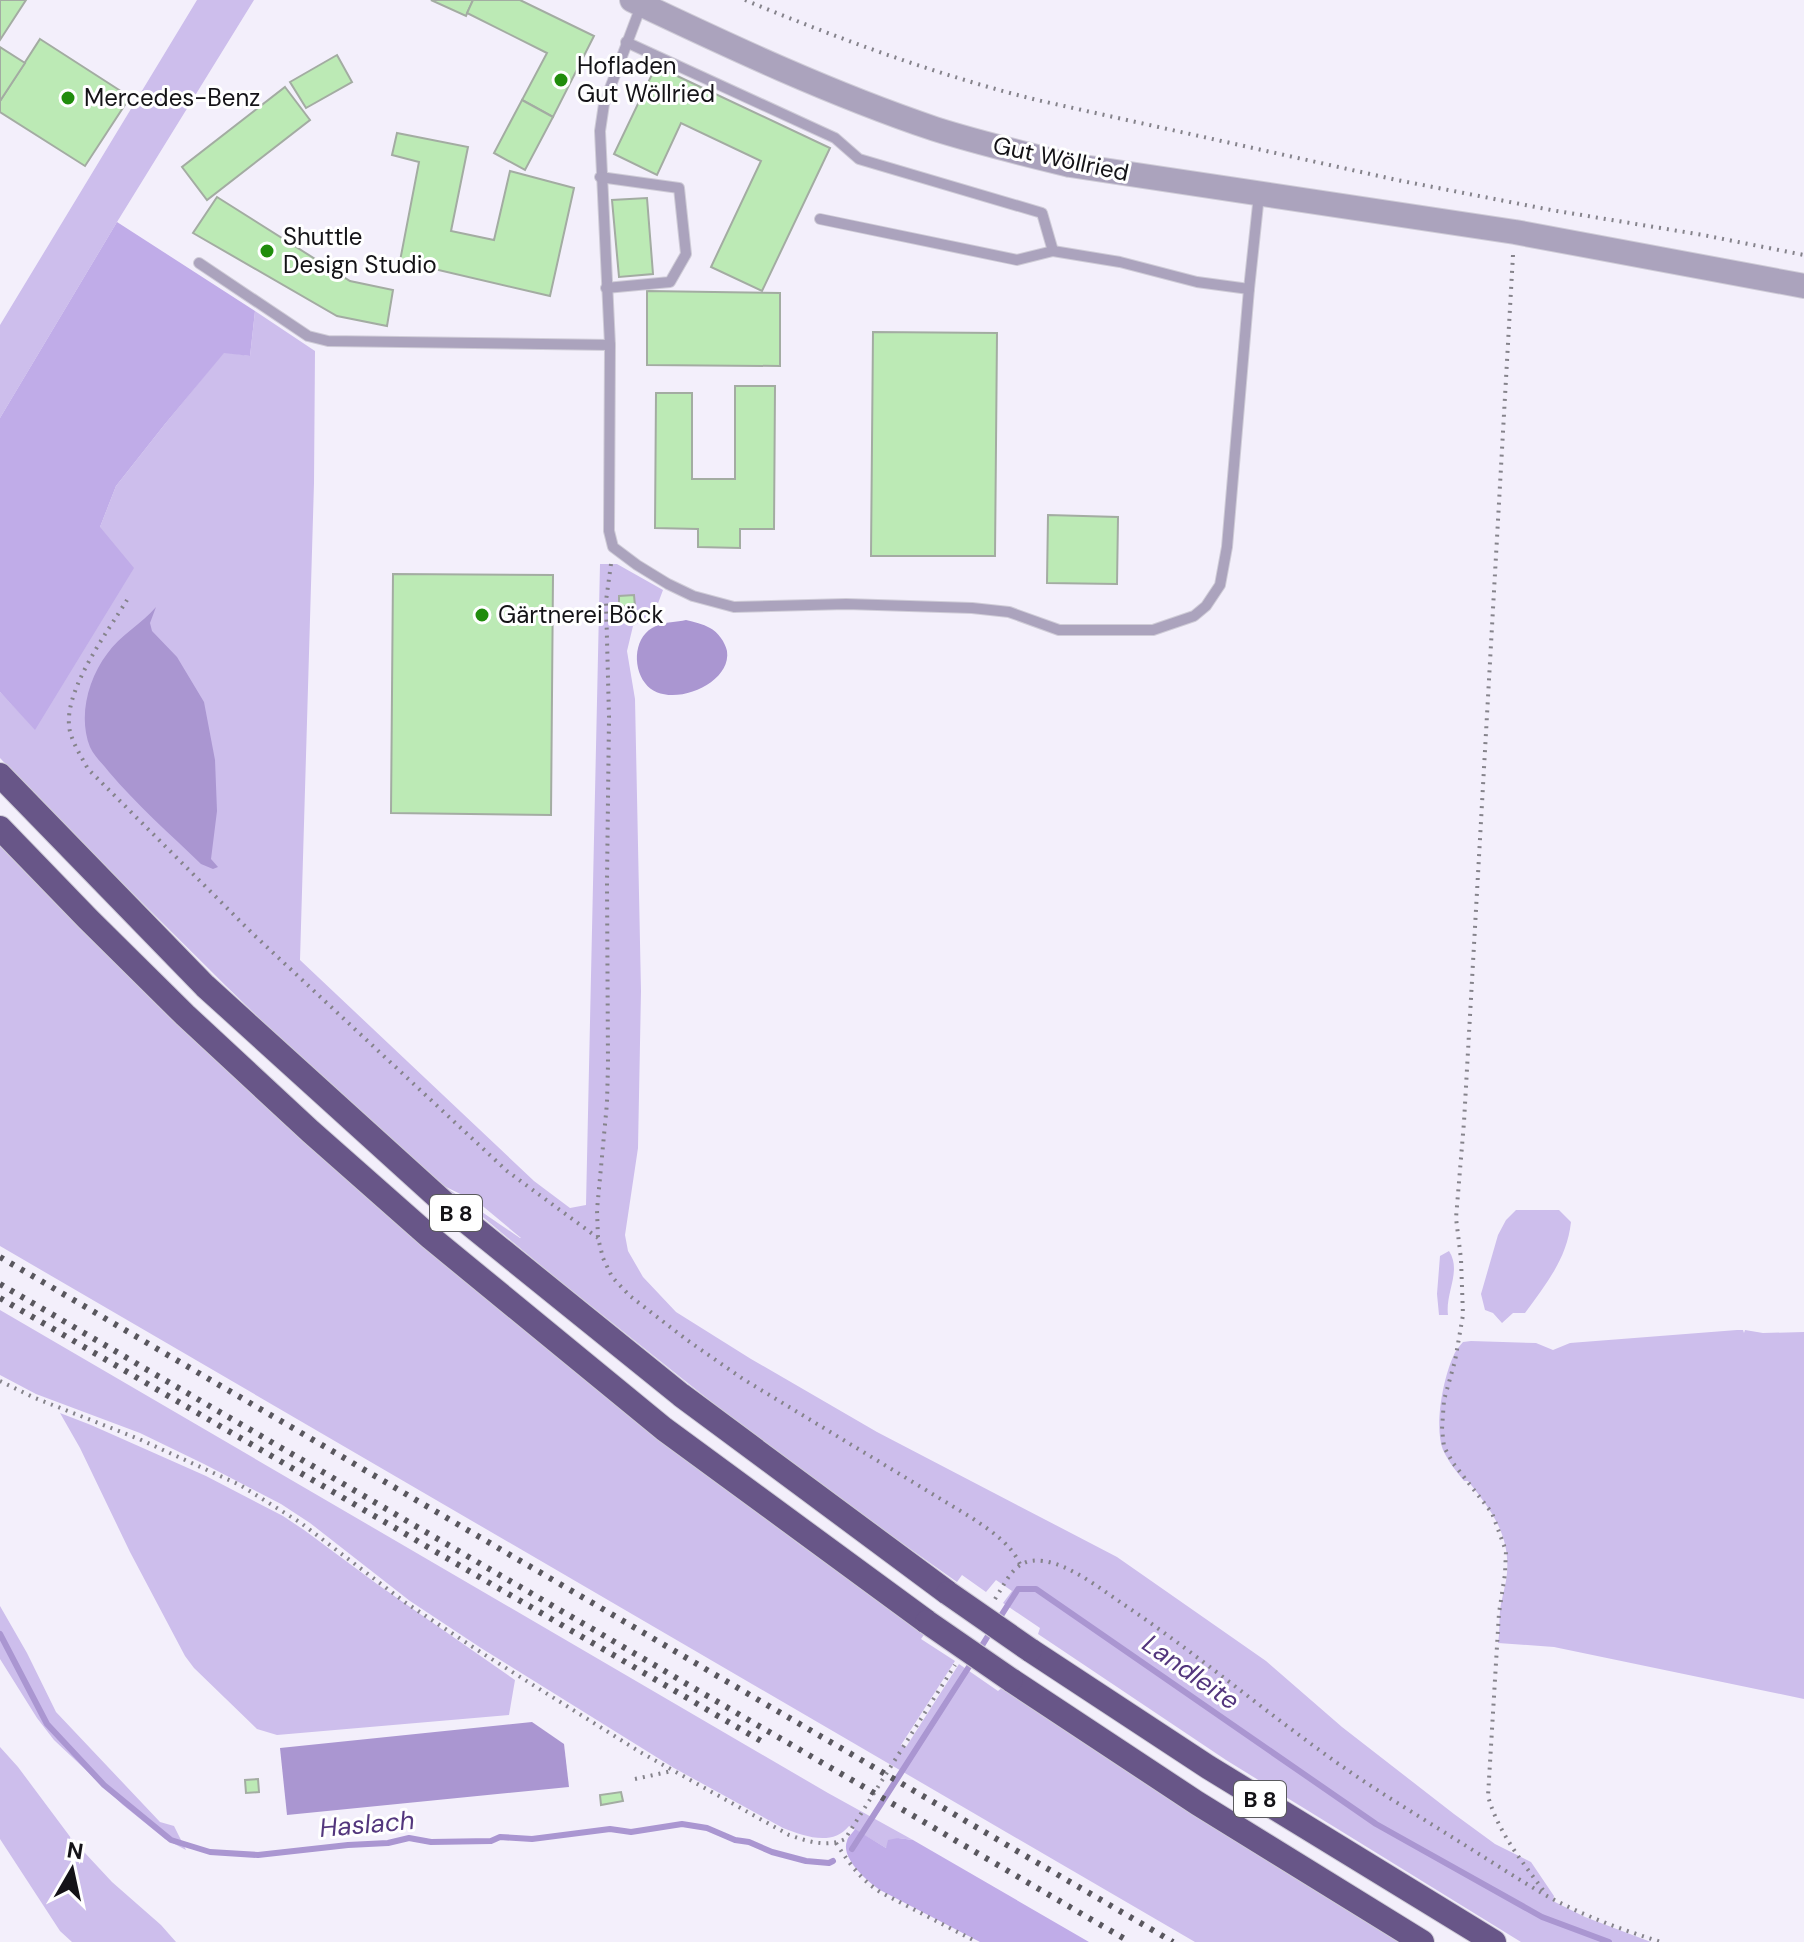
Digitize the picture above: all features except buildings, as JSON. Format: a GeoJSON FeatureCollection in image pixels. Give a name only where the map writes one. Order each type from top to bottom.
{"type":"FeatureCollection","features":[{"type":"Feature","properties":{"kind":"highway","name":"B 8"},"geometry":{"type":"LineString","coordinates":[[0,775],[205,986],[452,1210],[681,1395],[1030,1650],[1208,1767],[1494,1942]]}},
{"type":"Feature","properties":{"kind":"highway","name":"B 8"},"geometry":{"type":"LineString","coordinates":[[0,828],[185,1015],[310,1131],[430,1237],[664,1429],[1011,1680],[1197,1803],[1422,1942]]}},
{"type":"Feature","properties":{"kind":"street","name":"Gut Wöllried"},"geometry":{"type":"LineString","coordinates":[[637,2],[807,80],[935,129],[1000,148],[1070,165],[1515,232],[1804,286]]}},
{"type":"Feature","properties":{"kind":"lane"},"geometry":{"type":"LineString","coordinates":[[637,2],[604,104],[600,131],[610,345],[609,531],[613,547],[668,584],[693,596],[734,607],[846,604],[972,608],[1009,612],[1059,630],[1153,630],[1194,616],[1206,606],[1220,585],[1227,547],[1259,194]]}},
{"type":"Feature","properties":{"kind":"lane"},"geometry":{"type":"LineString","coordinates":[[626,42],[835,138],[859,159],[1042,213],[1053,251]]}},
{"type":"Feature","properties":{"kind":"lane"},"geometry":{"type":"LineString","coordinates":[[600,177],[679,188],[686,254],[670,282],[606,288]]}},
{"type":"Feature","properties":{"kind":"lane"},"geometry":{"type":"LineString","coordinates":[[820,219],[1017,260],[1053,251],[1120,262],[1197,282],[1249,289]]}},
{"type":"Feature","properties":{"kind":"lane"},"geometry":{"type":"LineString","coordinates":[[199,263],[308,336],[328,341],[610,345]]}},
{"type":"Feature","properties":{"kind":"path"},"geometry":{"type":"LineString","coordinates":[[745,0],[799,23],[931,69],[1037,100],[1412,183],[1804,255]]}},
{"type":"Feature","properties":{"kind":"path"},"geometry":{"type":"LineString","coordinates":[[1515,232],[1456,1218],[1463,1315],[1444,1400],[1442,1429],[1444,1447],[1492,1513],[1506,1551],[1499,1613],[1488,1796],[1501,1828],[1547,1896]]}},
{"type":"Feature","properties":{"kind":"path"},"geometry":{"type":"LineString","coordinates":[[613,547],[606,601],[609,717],[608,1065],[597,1210],[598,1238],[603,1258],[612,1277],[630,1296],[687,1340],[743,1379],[972,1518],[1007,1545],[1020,1564]]}},
{"type":"Feature","properties":{"kind":"path"},"geometry":{"type":"LineString","coordinates":[[127,600],[77,683],[68,714],[71,734],[88,769],[254,935],[507,1171],[598,1238]]}},
{"type":"Feature","properties":{"kind":"path"},"geometry":{"type":"LineString","coordinates":[[0,1381],[139,1439],[254,1493],[301,1523],[406,1603],[482,1653],[640,1752],[789,1835],[806,1841],[836,1843],[845,1839],[955,1665]]}},
{"type":"Feature","properties":{"kind":"path"},"geometry":{"type":"LineString","coordinates":[[988,1611],[1020,1564],[1033,1560],[1062,1567],[1150,1622],[1360,1779],[1547,1896],[1586,1915],[1661,1942]]}},
{"type":"Feature","properties":{"kind":"path"},"geometry":{"type":"LineString","coordinates":[[635,1779],[673,1770]]}},
{"type":"Feature","properties":{"kind":"path"},"geometry":{"type":"LineString","coordinates":[[836,1843],[865,1882],[977,1942]]}},
{"type":"Feature","properties":{"kind":"shaded area"},"geometry":{"type":"Polygon","coordinates":[[[197,0],[254,0],[0,418],[0,325],[197,0]]]}},
{"type":"Feature","properties":{"kind":"shaded area"},"geometry":{"type":"Polygon","coordinates":[[[117,222],[255,311],[250,356],[224,353],[116,486],[100,527],[134,568],[35,730],[0,692],[0,418],[117,222]]]}},
{"type":"Feature","properties":{"kind":"shaded area"},"geometry":{"type":"Polygon","coordinates":[[[255,311],[315,351],[300,960],[534,1181],[570,1208],[586,1205],[600,564],[617,564],[663,590],[654,614],[633,626],[627,651],[635,699],[641,991],[638,1148],[625,1235],[628,1251],[643,1277],[676,1312],[751,1359],[877,1432],[1117,1557],[1266,1661],[1342,1727],[1454,1814],[1495,1844],[1531,1862],[1554,1896],[1553,1901],[1585,1917],[1651,1942],[1521,1942],[1226,1760],[1038,1634],[1040,1628],[1003,1603],[1012,1591],[996,1580],[986,1592],[962,1575],[957,1582],[783,1459],[436,1181],[321,1078],[226,986],[0,758],[0,692],[35,729],[116,486],[224,352],[250,356],[255,311]],[[444,1186],[521,1238],[479,1203],[444,1186]]]}},
{"type":"Feature","properties":{"kind":"shaded area"},"geometry":{"type":"Polygon","coordinates":[[[156,607],[150,623],[152,631],[177,657],[204,702],[215,760],[217,811],[211,859],[218,867],[213,869],[201,864],[131,796],[94,754],[87,735],[87,699],[100,664],[112,647],[156,607]]]}},
{"type":"Feature","properties":{"kind":"shaded area"},"geometry":{"type":"Polygon","coordinates":[[[686,620],[707,627],[718,635],[727,651],[726,664],[709,684],[695,691],[667,695],[654,691],[645,683],[638,668],[639,644],[643,636],[656,626],[686,620]]]}},
{"type":"Feature","properties":{"kind":"shaded area"},"geometry":{"type":"Polygon","coordinates":[[[0,840],[739,1497],[799,1544],[926,1632],[921,1639],[955,1661],[901,1745],[906,1747],[959,1664],[998,1691],[1004,1686],[1403,1942],[1195,1942],[0,1246],[0,840]]]}},
{"type":"Feature","properties":{"kind":"shaded area"},"geometry":{"type":"Polygon","coordinates":[[[1516,1210],[1559,1210],[1571,1222],[1565,1248],[1548,1281],[1525,1313],[1513,1313],[1502,1323],[1493,1313],[1485,1310],[1481,1294],[1498,1235],[1516,1210]]]}},
{"type":"Feature","properties":{"kind":"shaded area"},"geometry":{"type":"Polygon","coordinates":[[[1449,1251],[1454,1274],[1448,1315],[1439,1315],[1440,1256],[1449,1251]]]}},
{"type":"Feature","properties":{"kind":"shaded area"},"geometry":{"type":"Polygon","coordinates":[[[0,1310],[913,1840],[898,1838],[886,1848],[849,1826],[826,1838],[800,1834],[783,1828],[674,1768],[410,1601],[281,1504],[140,1433],[36,1394],[0,1375],[0,1310]]]}},
{"type":"Feature","properties":{"kind":"shaded area"},"geometry":{"type":"Polygon","coordinates":[[[1743,1330],[1744,1333],[1745,1330],[1804,1332],[1804,1699],[1554,1647],[1498,1643],[1507,1573],[1502,1534],[1484,1502],[1450,1462],[1440,1440],[1443,1390],[1457,1349],[1463,1342],[1471,1341],[1536,1343],[1553,1350],[1570,1343],[1743,1330]]]}},
{"type":"Feature","properties":{"kind":"shaded area"},"geometry":{"type":"Polygon","coordinates":[[[60,1413],[206,1476],[304,1530],[515,1680],[509,1715],[277,1735],[257,1729],[185,1656],[60,1413]]]}},
{"type":"Feature","properties":{"kind":"shaded area"},"geometry":{"type":"Polygon","coordinates":[[[0,1606],[56,1712],[160,1822],[174,1826],[186,1850],[165,1839],[123,1805],[54,1740],[37,1718],[0,1659],[0,1606]]]}},
{"type":"Feature","properties":{"kind":"shaded area"},"geometry":{"type":"Polygon","coordinates":[[[532,1722],[564,1744],[569,1787],[287,1815],[280,1748],[532,1722]]]}},
{"type":"Feature","properties":{"kind":"shaded area"},"geometry":{"type":"Polygon","coordinates":[[[0,1747],[71,1838],[112,1882],[176,1942],[72,1942],[60,1931],[0,1839],[0,1747]]]}},
{"type":"Feature","properties":{"kind":"shaded area"},"geometry":{"type":"Polygon","coordinates":[[[855,1829],[886,1848],[888,1840],[913,1840],[1089,1942],[980,1942],[880,1890],[869,1881],[851,1862],[846,1848],[848,1838],[855,1829]]]}},
{"type":"Feature","properties":{"kind":"waterway","name":"Landleite"},"geometry":{"type":"LineString","coordinates":[[997,1622],[1018,1589],[1036,1589],[1376,1824],[1542,1917],[1609,1942]]}},
{"type":"Feature","properties":{"kind":"waterway","name":"Landleite"},"geometry":{"type":"LineString","coordinates":[[978,1652],[991,1631]]}},
{"type":"Feature","properties":{"kind":"waterway","name":"Haslach"},"geometry":{"type":"LineString","coordinates":[[0,1634],[47,1724],[104,1785],[171,1840],[210,1852],[258,1855],[388,1843],[409,1838],[431,1842],[491,1841],[500,1837],[532,1839],[610,1829],[631,1832],[682,1824],[707,1828],[735,1840],[806,1861],[833,1861]]}},
{"type":"Feature","properties":{"kind":"waterway","name":"Landleite"},"geometry":{"type":"LineString","coordinates":[[852,1849],[972,1662]]}},
{"type":"Feature","properties":{"kind":"railway"},"geometry":{"type":"LineString","coordinates":[[0,1257],[1173,1942]]}},
{"type":"Feature","properties":{"kind":"railway"},"geometry":{"type":"LineString","coordinates":[[0,1284],[1130,1942]]}},
{"type":"Feature","properties":{"kind":"railway"},"geometry":{"type":"LineString","coordinates":[[0,1298],[761,1741]]}},
{"type":"Feature","properties":{"kind":"place","name":"Hofladen Gut Wöllried"},"geometry":{"type":"Point","coordinates":[561,80]}},
{"type":"Feature","properties":{"kind":"place","name":"Mercedes-Benz"},"geometry":{"type":"Point","coordinates":[68,98]}},
{"type":"Feature","properties":{"kind":"place","name":"Shuttle Design Studio"},"geometry":{"type":"Point","coordinates":[267,251]}},
{"type":"Feature","properties":{"kind":"place","name":"Gärtnerei Böck"},"geometry":{"type":"Point","coordinates":[482,615]}}]}
